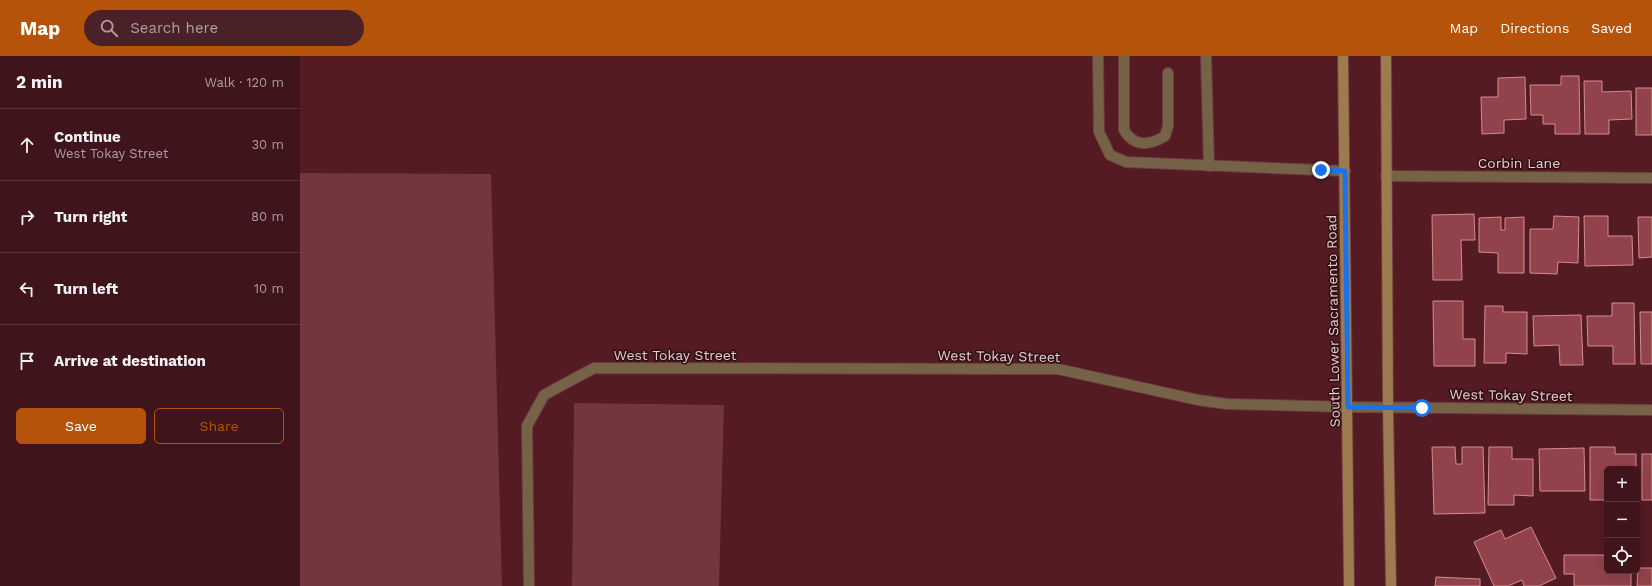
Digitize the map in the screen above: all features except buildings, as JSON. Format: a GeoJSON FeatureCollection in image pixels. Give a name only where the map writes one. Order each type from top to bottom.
{"type":"FeatureCollection","features":[{"type":"Feature","properties":{"kind":"main road","name":"South Lower Sacramento Road"},"geometry":{"type":"LineString","coordinates":[[1343,56],[1349,586]]}},
{"type":"Feature","properties":{"kind":"main road"},"geometry":{"type":"LineString","coordinates":[[1386,56],[1388,407],[1391,586]]}},
{"type":"Feature","properties":{"kind":"street"},"geometry":{"type":"LineString","coordinates":[[1098,56],[1099,132],[1110,155],[1126,162],[1345,171]]}},
{"type":"Feature","properties":{"kind":"street"},"geometry":{"type":"LineString","coordinates":[[1124,56],[1124,130],[1129,138],[1138,143],[1155,142],[1165,136],[1168,126],[1168,73]]}},
{"type":"Feature","properties":{"kind":"street"},"geometry":{"type":"LineString","coordinates":[[1206,56],[1210,166]]}},
{"type":"Feature","properties":{"kind":"street","name":"Corbin Lane"},"geometry":{"type":"LineString","coordinates":[[1386,176],[1652,178]]}},
{"type":"Feature","properties":{"kind":"street","name":"West Tokay Street"},"geometry":{"type":"LineString","coordinates":[[529,586],[527,426],[544,395],[594,368],[1058,369],[1198,400],[1227,404],[1348,407],[1652,410]]}},
{"type":"Feature","properties":{"kind":"shaded area"},"geometry":{"type":"Polygon","coordinates":[[[300,173],[491,174],[502,586],[300,586],[300,173]]]}},
{"type":"Feature","properties":{"kind":"shaded area"},"geometry":{"type":"Polygon","coordinates":[[[574,403],[724,405],[719,586],[572,586],[574,403]]]}},
{"type":"Feature","properties":{"kind":"route"},"geometry":{"type":"LineString","coordinates":[[1321,170],[1345,171],[1348,407],[1422,408]]}}]}
